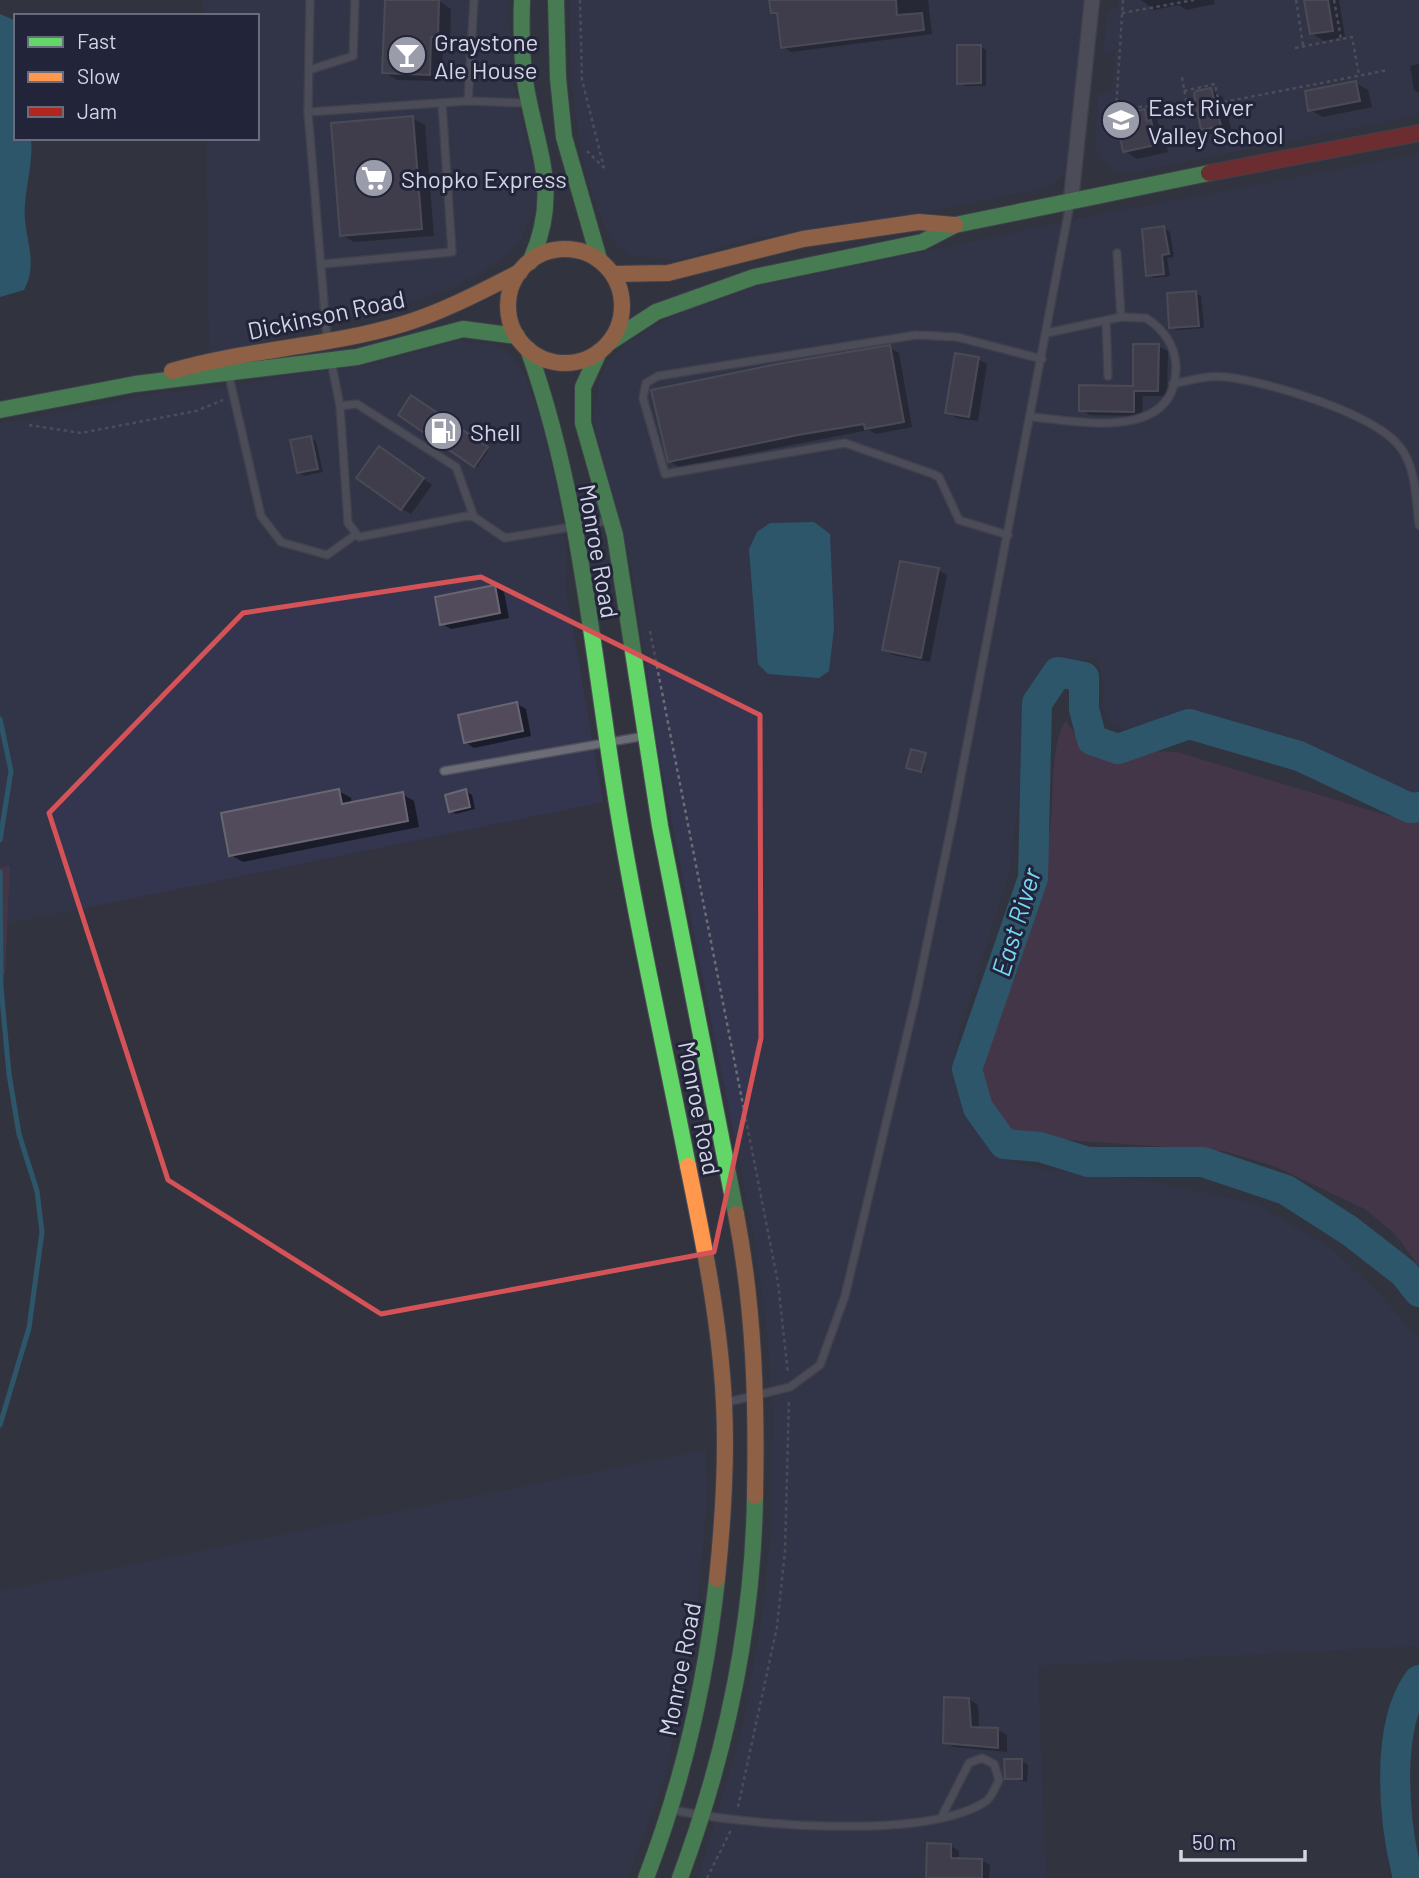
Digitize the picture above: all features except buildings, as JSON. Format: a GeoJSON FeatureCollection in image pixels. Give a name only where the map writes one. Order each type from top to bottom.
{"type":"FeatureCollection","features":[{"type":"Feature","properties":{"kind":"main road"},"geometry":{"type":"LineString","coordinates":[[522,0],[524,77],[548,206],[541,241],[512,286],[510,320],[517,336],[528,349],[555,362],[585,359],[656,312],[714,290],[822,261],[922,242],[955,225],[1419,133]]}},
{"type":"Feature","properties":{"kind":"main road"},"geometry":{"type":"LineString","coordinates":[[555,0],[557,79],[562,125],[568,156],[599,260]]}},
{"type":"Feature","properties":{"kind":"main road"},"geometry":{"type":"LineString","coordinates":[[613,274],[668,273],[803,239],[919,222],[955,225]]}},
{"type":"Feature","properties":{"kind":"main road"},"geometry":{"type":"LineString","coordinates":[[525,267],[546,253],[564,249],[582,251],[599,260],[613,274],[620,290],[622,309],[619,326],[604,347]]}},
{"type":"Feature","properties":{"kind":"main road","name":"Dickinson Road"},"geometry":{"type":"LineString","coordinates":[[0,410],[227,366],[416,319],[525,267]]}},
{"type":"Feature","properties":{"kind":"main road","name":"Dickinson Road"},"geometry":{"type":"LineString","coordinates":[[227,366],[331,362],[394,349],[463,329],[517,336]]}},
{"type":"Feature","properties":{"kind":"main road","name":"Monroe Road"},"geometry":{"type":"LineString","coordinates":[[604,347],[583,387],[581,407],[586,441],[611,521],[660,827],[748,1276],[757,1396],[756,1507],[750,1587],[730,1709],[703,1816],[680,1878]]}},
{"type":"Feature","properties":{"kind":"main road","name":"Monroe Road"},"geometry":{"type":"LineString","coordinates":[[528,349],[550,410],[573,525],[620,823],[710,1276],[724,1403],[723,1518],[718,1584],[699,1703],[672,1810],[646,1878]]}},
{"type":"Feature","properties":{"kind":"street"},"geometry":{"type":"LineString","coordinates":[[1071,200],[1092,0]]}},
{"type":"Feature","properties":{"kind":"lane"},"geometry":{"type":"LineString","coordinates":[[310,0],[308,112],[327,342],[340,406],[348,523],[359,537],[474,517]]}},
{"type":"Feature","properties":{"kind":"lane"},"geometry":{"type":"LineString","coordinates":[[309,70],[353,56],[355,0]]}},
{"type":"Feature","properties":{"kind":"lane"},"geometry":{"type":"LineString","coordinates":[[468,101],[474,0]]}},
{"type":"Feature","properties":{"kind":"lane"},"geometry":{"type":"LineString","coordinates":[[308,112],[468,101],[529,103]]}},
{"type":"Feature","properties":{"kind":"lane"},"geometry":{"type":"LineString","coordinates":[[322,264],[452,252],[442,103]]}},
{"type":"Feature","properties":{"kind":"lane"},"geometry":{"type":"LineString","coordinates":[[724,1403],[790,1387],[820,1364],[845,1296],[915,1001],[1031,417],[1071,200]]}},
{"type":"Feature","properties":{"kind":"lane"},"geometry":{"type":"LineString","coordinates":[[1117,253],[1121,317]]}},
{"type":"Feature","properties":{"kind":"lane"},"geometry":{"type":"LineString","coordinates":[[1031,417],[1128,422],[1161,407],[1173,384],[1175,354],[1163,332],[1146,318],[1121,317],[1047,333]]}},
{"type":"Feature","properties":{"kind":"lane"},"geometry":{"type":"LineString","coordinates":[[1106,321],[1108,376]]}},
{"type":"Feature","properties":{"kind":"lane"},"geometry":{"type":"LineString","coordinates":[[1008,535],[959,520],[939,477],[845,443],[665,474],[643,398],[646,383],[657,376],[916,335],[957,337],[1042,359]]}},
{"type":"Feature","properties":{"kind":"lane"},"geometry":{"type":"LineString","coordinates":[[227,366],[261,516],[281,542],[327,555],[355,535]]}},
{"type":"Feature","properties":{"kind":"lane"},"geometry":{"type":"LineString","coordinates":[[1173,384],[1209,377],[1250,382],[1313,400],[1380,429],[1406,456],[1419,525]]}},
{"type":"Feature","properties":{"kind":"lane"},"geometry":{"type":"LineString","coordinates":[[340,406],[357,404],[456,467],[474,517],[505,538],[611,521]]}},
{"type":"Feature","properties":{"kind":"lane"},"geometry":{"type":"LineString","coordinates":[[444,771],[646,735]]}},
{"type":"Feature","properties":{"kind":"lane"},"geometry":{"type":"LineString","coordinates":[[672,1810],[769,1825],[899,1823],[941,1818],[954,1816],[988,1801],[999,1780],[994,1763],[982,1758],[969,1763],[941,1818]]}},
{"type":"Feature","properties":{"kind":"path"},"geometry":{"type":"LineString","coordinates":[[580,0],[582,80],[604,168]]}},
{"type":"Feature","properties":{"kind":"path"},"geometry":{"type":"LineString","coordinates":[[1124,0],[1116,110],[1146,106],[1163,116],[1188,112],[1182,76]]}},
{"type":"Feature","properties":{"kind":"path"},"geometry":{"type":"LineString","coordinates":[[1122,13],[1194,0]]}},
{"type":"Feature","properties":{"kind":"path"},"geometry":{"type":"LineString","coordinates":[[1296,0],[1303,46]]}},
{"type":"Feature","properties":{"kind":"path"},"geometry":{"type":"LineString","coordinates":[[1334,0],[1341,39]]}},
{"type":"Feature","properties":{"kind":"path"},"geometry":{"type":"LineString","coordinates":[[1295,48],[1352,37],[1359,75]]}},
{"type":"Feature","properties":{"kind":"path"},"geometry":{"type":"LineString","coordinates":[[1184,91],[1215,84],[1219,103],[1388,70]]}},
{"type":"Feature","properties":{"kind":"path"},"geometry":{"type":"LineString","coordinates":[[27,425],[81,433],[196,411],[233,397]]}},
{"type":"Feature","properties":{"kind":"highlighted area"},"geometry":{"type":"Polygon","coordinates":[[[481,577],[760,715],[761,1038],[714,1252],[381,1314],[168,1180],[49,813],[243,613],[481,577]]]}},
{"type":"Feature","properties":{"kind":"shaded area"},"geometry":{"type":"Polygon","coordinates":[[[203,0],[508,0],[512,77],[536,179],[537,202],[520,243],[501,261],[454,287],[400,307],[209,355],[206,140],[259,140],[259,14],[203,14],[203,0]]]}},
{"type":"Feature","properties":{"kind":"shaded area"},"geometry":{"type":"Polygon","coordinates":[[[570,0],[1083,0],[1070,151],[1065,174],[1050,186],[1040,189],[886,220],[750,239],[677,260],[632,256],[617,246],[605,227],[592,195],[581,153],[571,81],[570,0]]]}},
{"type":"Feature","properties":{"kind":"shaded area"},"geometry":{"type":"Polygon","coordinates":[[[1119,0],[1419,0],[1419,115],[1136,172],[1116,172],[1100,160],[1095,144],[1098,95],[1112,89],[1115,50],[1103,56],[1107,12],[1119,6],[1119,0]]]}},
{"type":"Feature","properties":{"kind":"shaded area"},"geometry":{"type":"Polygon","coordinates":[[[0,14],[14,20],[14,140],[31,140],[25,216],[31,258],[29,279],[24,290],[0,297],[0,14]]]}},
{"type":"Feature","properties":{"kind":"shaded area"},"geometry":{"type":"Polygon","coordinates":[[[1419,154],[1419,795],[1291,743],[1205,721],[1170,719],[1123,729],[1112,725],[1102,706],[1104,686],[1098,661],[1092,658],[1068,664],[1045,682],[1029,709],[1010,871],[958,1036],[954,1061],[962,1097],[972,1119],[993,1148],[1005,1159],[1035,1168],[1155,1182],[1257,1204],[1332,1249],[1379,1293],[1419,1338],[1419,1646],[1038,1666],[1046,1878],[698,1878],[742,1730],[761,1622],[771,1532],[773,1410],[766,1322],[754,1237],[659,756],[631,563],[593,419],[600,379],[607,364],[631,340],[679,313],[759,286],[1102,214],[1419,154]]]}},
{"type":"Feature","properties":{"kind":"shaded area"},"geometry":{"type":"Polygon","coordinates":[[[459,341],[491,344],[510,354],[524,373],[542,423],[557,490],[567,559],[566,588],[603,802],[7,924],[10,867],[0,867],[0,424],[157,393],[226,388],[281,376],[368,365],[459,341]]]}},
{"type":"Feature","properties":{"kind":"shaded area"},"geometry":{"type":"Polygon","coordinates":[[[814,522],[830,534],[834,628],[829,671],[819,678],[768,674],[758,664],[749,549],[757,532],[770,523],[814,522]]]}},
{"type":"Feature","properties":{"kind":"shaded area"},"geometry":{"type":"Polygon","coordinates":[[[1066,721],[1085,748],[1101,757],[1115,758],[1148,751],[1177,752],[1389,816],[1419,820],[1419,1266],[1395,1234],[1365,1209],[1274,1166],[1224,1151],[1024,1137],[1002,1122],[995,1113],[986,1092],[984,1054],[1023,943],[1039,887],[1050,830],[1057,742],[1066,721]]]}},
{"type":"Feature","properties":{"kind":"shaded area"},"geometry":{"type":"Polygon","coordinates":[[[10,866],[5,974],[0,974],[0,867],[10,866]]]}},
{"type":"Feature","properties":{"kind":"shaded area"},"geometry":{"type":"Polygon","coordinates":[[[706,1450],[707,1504],[694,1636],[664,1781],[628,1878],[0,1878],[0,1591],[706,1450]]]}},
{"type":"Feature","properties":{"kind":"waterway","name":"East River"},"geometry":{"type":"LineString","coordinates":[[1419,807],[1410,808],[1299,756],[1189,724],[1118,749],[1092,740],[1084,709],[1084,677],[1058,672],[1037,703],[1033,878],[967,1069],[978,1108],[1004,1144],[1040,1147],[1088,1162],[1203,1162],[1286,1190],[1350,1231],[1404,1273],[1419,1292]]}},
{"type":"Feature","properties":{"kind":"waterway"},"geometry":{"type":"LineString","coordinates":[[0,719],[11,771],[0,840]]}},
{"type":"Feature","properties":{"kind":"waterway"},"geometry":{"type":"LineString","coordinates":[[0,872],[1,987],[9,1074],[19,1134],[37,1191],[42,1232],[29,1328],[0,1425]]}},
{"type":"Feature","properties":{"kind":"waterway","name":"East River"},"geometry":{"type":"LineString","coordinates":[[1408,1878],[1396,1804],[1396,1749],[1408,1700],[1419,1680]]}},
{"type":"Feature","properties":{"kind":"traffic: fast"},"geometry":{"type":"LineString","coordinates":[[522,0],[524,76],[541,154],[546,195],[539,238],[530,262]]}},
{"type":"Feature","properties":{"kind":"traffic: fast"},"geometry":{"type":"LineString","coordinates":[[556,0],[558,78],[564,137],[599,259]]}},
{"type":"Feature","properties":{"kind":"traffic: fast"},"geometry":{"type":"LineString","coordinates":[[610,342],[656,312],[754,277],[922,242],[955,225],[1209,173]]}},
{"type":"Feature","properties":{"kind":"traffic: fast"},"geometry":{"type":"LineString","coordinates":[[0,410],[135,384],[357,357],[463,329],[517,336]]}},
{"type":"Feature","properties":{"kind":"traffic: fast"},"geometry":{"type":"LineString","coordinates":[[528,349],[545,402],[571,510],[622,833],[688,1166]]}},
{"type":"Feature","properties":{"kind":"traffic: fast"},"geometry":{"type":"LineString","coordinates":[[599,352],[583,387],[583,423],[615,535],[660,826],[736,1214]]}},
{"type":"Feature","properties":{"kind":"traffic: fast"},"geometry":{"type":"LineString","coordinates":[[680,1878],[710,1786],[734,1690],[749,1594],[755,1496]]}},
{"type":"Feature","properties":{"kind":"traffic: fast"},"geometry":{"type":"LineString","coordinates":[[646,1878],[671,1805],[691,1731],[706,1656],[717,1579]]}},
{"type":"Feature","properties":{"kind":"traffic: slow"},"geometry":{"type":"LineString","coordinates":[[613,274],[668,273],[803,239],[919,222],[955,225]]}},
{"type":"Feature","properties":{"kind":"traffic: slow"},"geometry":{"type":"LineString","coordinates":[[565,249],[587,254],[605,266],[617,284],[622,306],[617,328],[605,346],[587,358],[565,363],[543,358],[525,346],[513,328],[508,306],[513,284],[525,266],[543,254],[565,249]]}},
{"type":"Feature","properties":{"kind":"traffic: slow"},"geometry":{"type":"LineString","coordinates":[[172,371],[345,338],[403,324],[448,307],[520,272]]}},
{"type":"Feature","properties":{"kind":"traffic: slow"},"geometry":{"type":"LineString","coordinates":[[688,1166],[710,1284],[722,1373],[725,1469],[717,1579]]}},
{"type":"Feature","properties":{"kind":"traffic: slow"},"geometry":{"type":"LineString","coordinates":[[736,1214],[747,1284],[753,1355],[755,1496]]}},
{"type":"Feature","properties":{"kind":"traffic: jam"},"geometry":{"type":"LineString","coordinates":[[1209,173],[1419,133]]}},
{"type":"Feature","properties":{"kind":"place","name":"Graystone Ale House"},"geometry":{"type":"Point","coordinates":[407,55]}},
{"type":"Feature","properties":{"kind":"place","name":"East River Valley School"},"geometry":{"type":"Point","coordinates":[1121,120]}},
{"type":"Feature","properties":{"kind":"place","name":"Shopko Express"},"geometry":{"type":"Point","coordinates":[374,178]}},
{"type":"Feature","properties":{"kind":"place","name":"Shell"},"geometry":{"type":"Point","coordinates":[443,431]}}]}
